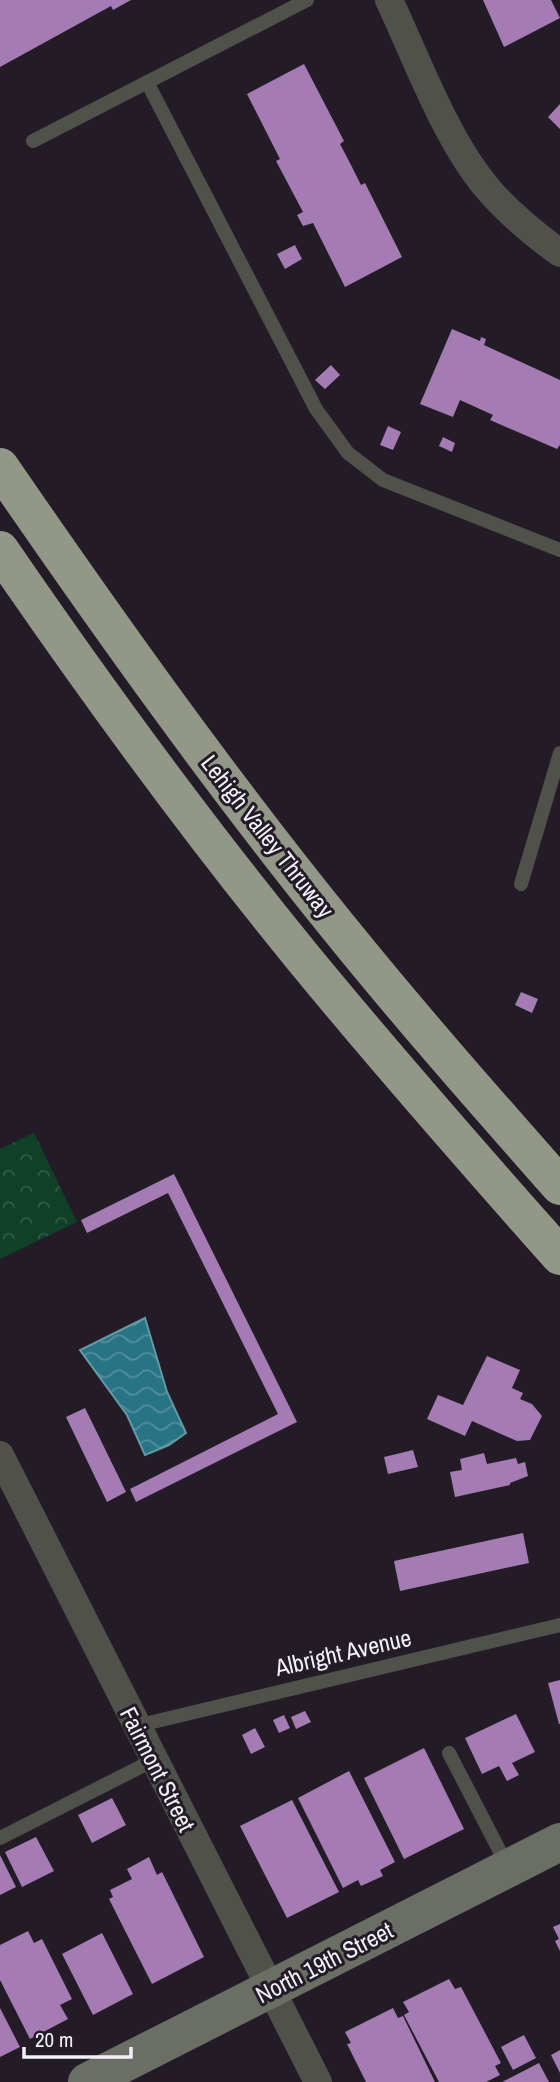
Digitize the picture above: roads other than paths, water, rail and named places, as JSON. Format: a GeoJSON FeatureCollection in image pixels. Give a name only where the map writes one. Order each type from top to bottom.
{"type":"FeatureCollection","features":[{"type":"Feature","properties":{"kind":"highway","name":"Lehigh Valley Thruway"},"geometry":{"type":"LineString","coordinates":[[0,467],[105,620],[220,776],[339,929],[560,1186]]}},
{"type":"Feature","properties":{"kind":"highway","name":"Lehigh Valley Thruway"},"geometry":{"type":"LineString","coordinates":[[0,550],[67,647],[183,804],[303,958],[560,1256]]}},
{"type":"Feature","properties":{"kind":"street"},"geometry":{"type":"LineString","coordinates":[[389,0],[454,141],[487,188],[527,229],[560,253]]}},
{"type":"Feature","properties":{"kind":"street","name":"Fairmont Street"},"geometry":{"type":"LineString","coordinates":[[0,1455],[10,1498],[154,1760],[318,2082]]}},
{"type":"Feature","properties":{"kind":"street","name":"North 19th Street"},"geometry":{"type":"LineString","coordinates":[[87,2082],[560,1842]]}},
{"type":"Feature","properties":{"kind":"lane"},"geometry":{"type":"LineString","coordinates":[[33,141],[307,0]]}},
{"type":"Feature","properties":{"kind":"lane"},"geometry":{"type":"LineString","coordinates":[[147,82],[316,409],[348,453],[383,480],[560,550]]}},
{"type":"Feature","properties":{"kind":"lane"},"geometry":{"type":"LineString","coordinates":[[522,884],[560,753]]}},
{"type":"Feature","properties":{"kind":"lane","name":"Albright Avenue"},"geometry":{"type":"LineString","coordinates":[[136,1726],[560,1625]]}},
{"type":"Feature","properties":{"kind":"lane"},"geometry":{"type":"LineString","coordinates":[[449,1753],[509,1868]]}},
{"type":"Feature","properties":{"kind":"lane"},"geometry":{"type":"LineString","coordinates":[[0,1838],[154,1760]]}},
{"type":"Feature","properties":{"kind":"water"},"geometry":{"type":"Polygon","coordinates":[[[145,1318],[167,1392],[186,1433],[169,1445],[145,1455],[127,1415],[80,1350],[145,1318]]]}}]}
